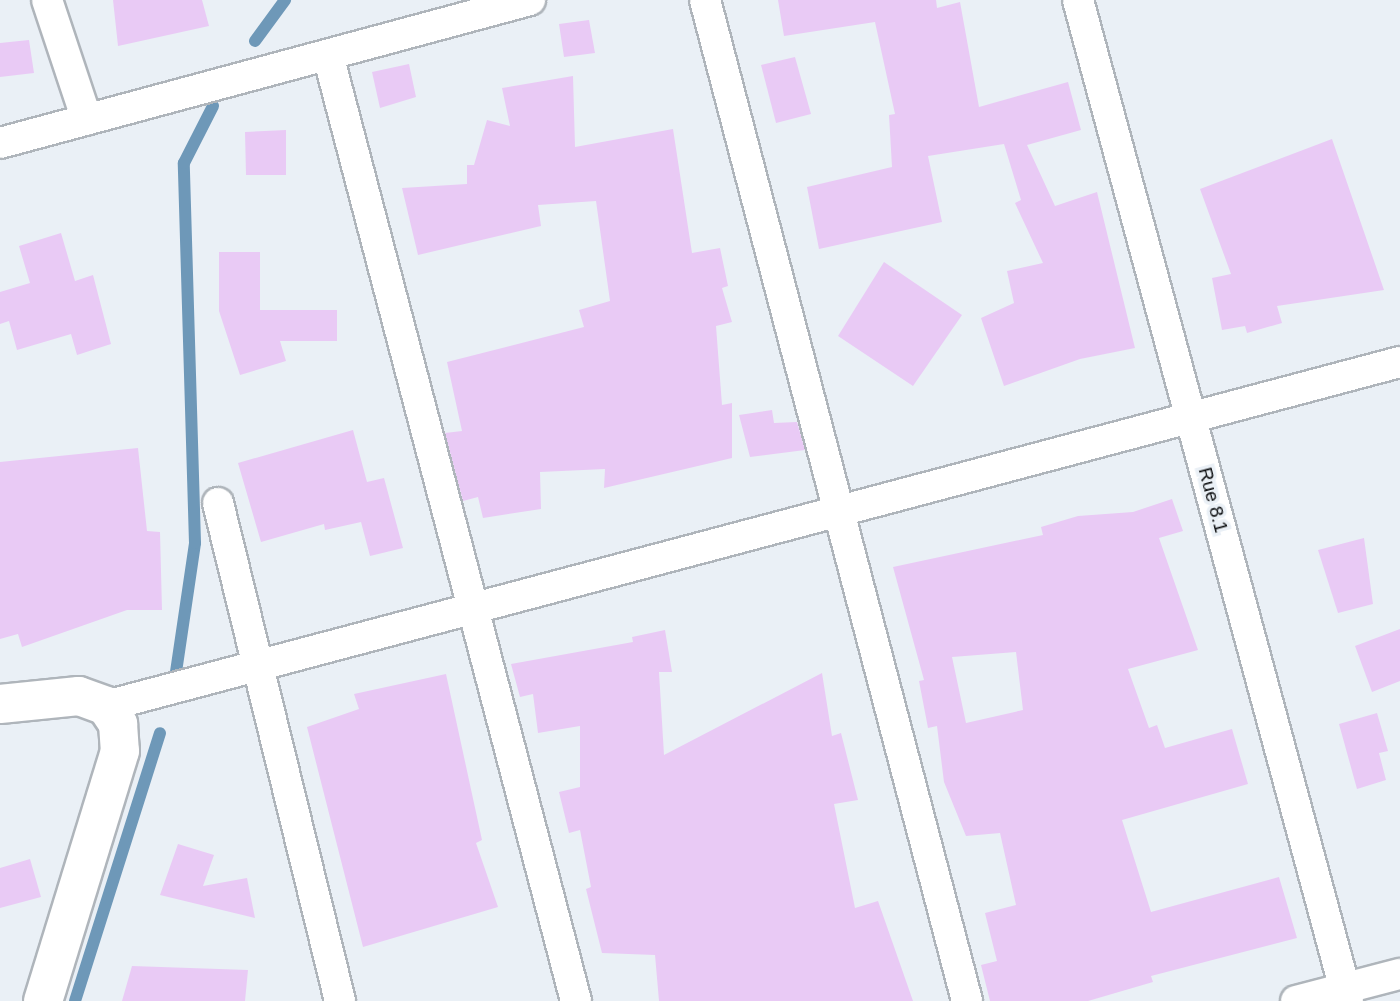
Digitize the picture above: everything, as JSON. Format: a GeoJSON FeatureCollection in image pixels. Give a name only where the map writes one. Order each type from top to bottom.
{"type":"FeatureCollection","features":[{"type":"Feature","properties":{"kind":"street"},"geometry":{"type":"LineString","coordinates":[[47,0],[87,120]]}},
{"type":"Feature","properties":{"kind":"street"},"geometry":{"type":"LineString","coordinates":[[0,143],[530,0]]}},
{"type":"Feature","properties":{"kind":"street"},"geometry":{"type":"LineString","coordinates":[[705,0],[967,1001]]}},
{"type":"Feature","properties":{"kind":"street","name":"Rue 8.1"},"geometry":{"type":"LineString","coordinates":[[1078,0],[1347,995]]}},
{"type":"Feature","properties":{"kind":"street"},"geometry":{"type":"LineString","coordinates":[[328,55],[576,1001]]}},
{"type":"Feature","properties":{"kind":"street"},"geometry":{"type":"LineString","coordinates":[[0,704],[79,696],[106,706],[257,670],[1400,362]]}},
{"type":"Feature","properties":{"kind":"street"},"geometry":{"type":"LineString","coordinates":[[218,503],[340,1001]]}},
{"type":"Feature","properties":{"kind":"street"},"geometry":{"type":"LineString","coordinates":[[43,1001],[120,751],[118,724],[106,706]]}},
{"type":"Feature","properties":{"kind":"street"},"geometry":{"type":"LineString","coordinates":[[1296,1001],[1347,995],[1400,974]]}},
{"type":"Feature","properties":{"kind":"building"},"geometry":{"type":"Polygon","coordinates":[[[113,0],[202,0],[209,26],[118,46],[113,0]]]}},
{"type":"Feature","properties":{"kind":"building"},"geometry":{"type":"Polygon","coordinates":[[[778,0],[936,0],[937,8],[960,2],[979,107],[1068,82],[1081,130],[1027,145],[1055,206],[1097,192],[1135,348],[1080,359],[1004,386],[981,318],[1014,303],[1007,271],[1043,263],[1015,203],[1021,200],[1004,144],[928,156],[942,222],[819,249],[807,187],[892,167],[889,115],[895,114],[875,22],[784,36],[778,0]]]}},
{"type":"Feature","properties":{"kind":"building"},"geometry":{"type":"Polygon","coordinates":[[[589,20],[595,53],[564,57],[559,24],[589,20]]]}},
{"type":"Feature","properties":{"kind":"building"},"geometry":{"type":"Polygon","coordinates":[[[29,40],[34,73],[0,77],[0,43],[29,40]]]}},
{"type":"Feature","properties":{"kind":"building"},"geometry":{"type":"Polygon","coordinates":[[[795,57],[811,114],[776,123],[761,65],[795,57]]]}},
{"type":"Feature","properties":{"kind":"building"},"geometry":{"type":"Polygon","coordinates":[[[409,64],[416,97],[380,108],[372,72],[409,64]]]}},
{"type":"Feature","properties":{"kind":"building"},"geometry":{"type":"Polygon","coordinates":[[[573,76],[575,147],[673,129],[692,253],[720,248],[728,286],[722,288],[732,322],[716,326],[722,405],[732,403],[732,458],[604,488],[605,469],[540,472],[541,509],[483,518],[478,497],[463,501],[445,433],[462,431],[447,362],[584,327],[579,310],[610,301],[596,201],[538,205],[541,226],[418,255],[402,188],[467,184],[467,165],[474,165],[487,120],[510,126],[502,88],[573,76]]]}},
{"type":"Feature","properties":{"kind":"building"},"geometry":{"type":"Polygon","coordinates":[[[286,130],[286,175],[246,175],[245,132],[286,130]]]}},
{"type":"Feature","properties":{"kind":"building"},"geometry":{"type":"Polygon","coordinates":[[[1332,139],[1384,290],[1277,306],[1282,323],[1247,333],[1245,326],[1222,330],[1212,278],[1231,274],[1200,189],[1332,139]]]}},
{"type":"Feature","properties":{"kind":"building"},"geometry":{"type":"Polygon","coordinates":[[[61,233],[75,281],[93,275],[111,344],[77,355],[71,334],[17,350],[9,321],[0,324],[0,292],[30,283],[19,246],[61,233]]]}},
{"type":"Feature","properties":{"kind":"building"},"geometry":{"type":"Polygon","coordinates":[[[219,252],[260,252],[260,310],[337,310],[337,341],[280,341],[286,361],[240,375],[219,311],[219,252]]]}},
{"type":"Feature","properties":{"kind":"building"},"geometry":{"type":"Polygon","coordinates":[[[884,262],[962,315],[913,386],[838,336],[884,262]]]}},
{"type":"Feature","properties":{"kind":"building"},"geometry":{"type":"Polygon","coordinates":[[[772,410],[774,423],[797,422],[805,450],[750,457],[739,415],[772,410]]]}},
{"type":"Feature","properties":{"kind":"building"},"geometry":{"type":"Polygon","coordinates":[[[353,430],[367,482],[384,478],[403,548],[370,556],[361,522],[325,530],[324,524],[261,542],[238,463],[353,430]]]}},
{"type":"Feature","properties":{"kind":"building"},"geometry":{"type":"Polygon","coordinates":[[[138,448],[147,531],[160,532],[162,610],[127,610],[22,647],[18,634],[0,639],[0,462],[138,448]]]}},
{"type":"Feature","properties":{"kind":"building"},"geometry":{"type":"Polygon","coordinates":[[[1172,499],[1183,531],[1159,538],[1198,650],[1128,669],[1149,728],[1157,725],[1165,748],[1232,729],[1248,784],[1122,820],[1151,912],[1279,877],[1297,938],[1151,976],[1153,982],[1088,1001],[990,1001],[981,965],[997,961],[985,913],[1016,905],[1000,833],[966,836],[944,782],[937,726],[928,728],[919,681],[924,680],[893,567],[1043,535],[1041,527],[1078,516],[1133,512],[1172,499]],[[1016,652],[952,657],[966,723],[1023,710],[1016,652]]]}},
{"type":"Feature","properties":{"kind":"building"},"geometry":{"type":"Polygon","coordinates":[[[1364,538],[1373,604],[1338,613],[1318,550],[1364,538]]]}},
{"type":"Feature","properties":{"kind":"building"},"geometry":{"type":"Polygon","coordinates":[[[1400,629],[1400,681],[1372,692],[1355,646],[1400,629]]]}},
{"type":"Feature","properties":{"kind":"building"},"geometry":{"type":"Polygon","coordinates":[[[665,630],[672,672],[659,672],[664,755],[822,673],[832,736],[841,733],[858,800],[834,804],[855,908],[878,901],[913,1001],[659,1001],[655,955],[602,953],[586,889],[591,887],[580,830],[569,833],[559,792],[580,787],[580,726],[538,733],[533,694],[520,697],[511,664],[633,642],[632,637],[665,630]]]}},
{"type":"Feature","properties":{"kind":"building"},"geometry":{"type":"Polygon","coordinates":[[[446,674],[482,840],[476,843],[498,907],[363,947],[307,727],[359,709],[354,694],[446,674]]]}},
{"type":"Feature","properties":{"kind":"building"},"geometry":{"type":"Polygon","coordinates":[[[1377,713],[1388,751],[1379,753],[1386,780],[1357,789],[1339,724],[1377,713]]]}},
{"type":"Feature","properties":{"kind":"building"},"geometry":{"type":"Polygon","coordinates":[[[178,844],[214,855],[203,886],[247,878],[255,918],[160,895],[178,844]]]}},
{"type":"Feature","properties":{"kind":"building"},"geometry":{"type":"Polygon","coordinates":[[[30,859],[41,897],[0,908],[0,868],[30,859]]]}},
{"type":"Feature","properties":{"kind":"building"},"geometry":{"type":"Polygon","coordinates":[[[132,966],[248,970],[245,1001],[122,1001],[132,966]]]}},
{"type":"Feature","properties":{"kind":"waterway"},"geometry":{"type":"LineString","coordinates":[[255,41],[285,0]]}},
{"type":"Feature","properties":{"kind":"waterway"},"geometry":{"type":"LineString","coordinates":[[176,672],[195,543],[184,163],[213,106]]}},
{"type":"Feature","properties":{"kind":"waterway"},"geometry":{"type":"LineString","coordinates":[[75,1001],[160,733]]}}]}
